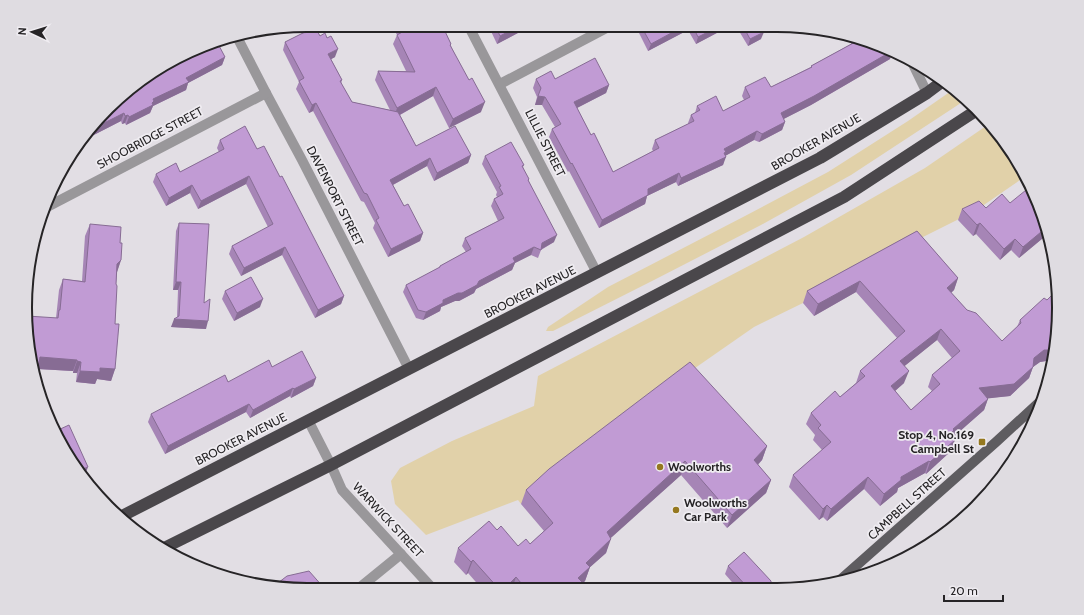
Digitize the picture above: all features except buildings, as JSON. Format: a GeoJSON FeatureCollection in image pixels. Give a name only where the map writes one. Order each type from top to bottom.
{"type":"FeatureCollection","features":[{"type":"Feature","properties":{"kind":"highway","name":"BROOKER AVENUE"},"geometry":{"type":"LineString","coordinates":[[125,514],[820,158],[927,93],[938,85]]}},
{"type":"Feature","properties":{"kind":"highway"},"geometry":{"type":"LineString","coordinates":[[169,545],[332,465],[844,197],[972,114]]}},
{"type":"Feature","properties":{"kind":"main road","name":"CAMPBELL STREET"},"geometry":{"type":"LineString","coordinates":[[850,573],[996,442],[1031,413]]}},
{"type":"Feature","properties":{"kind":"street","name":"LILLIE STREET"},"geometry":{"type":"LineString","coordinates":[[472,32],[597,273]]}},
{"type":"Feature","properties":{"kind":"street"},"geometry":{"type":"LineString","coordinates":[[500,84],[599,32]]}},
{"type":"Feature","properties":{"kind":"street","name":"DAVENPORT STREET"},"geometry":{"type":"LineString","coordinates":[[239,40],[409,369]]}},
{"type":"Feature","properties":{"kind":"street"},"geometry":{"type":"LineString","coordinates":[[916,70],[927,93]]}},
{"type":"Feature","properties":{"kind":"street","name":"SHOOBRIDGE STREET"},"geometry":{"type":"LineString","coordinates":[[52,204],[266,93]]}},
{"type":"Feature","properties":{"kind":"street","name":"WARWICK STREET"},"geometry":{"type":"LineString","coordinates":[[308,420],[332,465],[342,490],[428,583]]}},
{"type":"Feature","properties":{"kind":"street"},"geometry":{"type":"LineString","coordinates":[[365,583],[401,554]]}},
{"type":"Feature","properties":{"kind":"shaded area"},"geometry":{"type":"Polygon","coordinates":[[[949,93],[961,103],[851,175],[761,225],[553,331],[546,331],[548,327],[608,287],[828,172],[908,121],[949,93]]]}},
{"type":"Feature","properties":{"kind":"shaded area"},"geometry":{"type":"Polygon","coordinates":[[[985,127],[1006,154],[1020,180],[975,211],[919,239],[803,303],[754,327],[685,375],[544,482],[521,504],[518,500],[426,535],[395,504],[391,481],[400,468],[452,441],[534,406],[538,376],[804,237],[925,168],[985,127]]]}},
{"type":"Feature","properties":{"kind":"place","name":"Stop 4, No.169 Campbell St"},"geometry":{"type":"Point","coordinates":[982,442]}},
{"type":"Feature","properties":{"kind":"place","name":"Woolworths"},"geometry":{"type":"Point","coordinates":[660,467]}},
{"type":"Feature","properties":{"kind":"place","name":"Woolworths Car Park"},"geometry":{"type":"Point","coordinates":[676,510]}}]}
